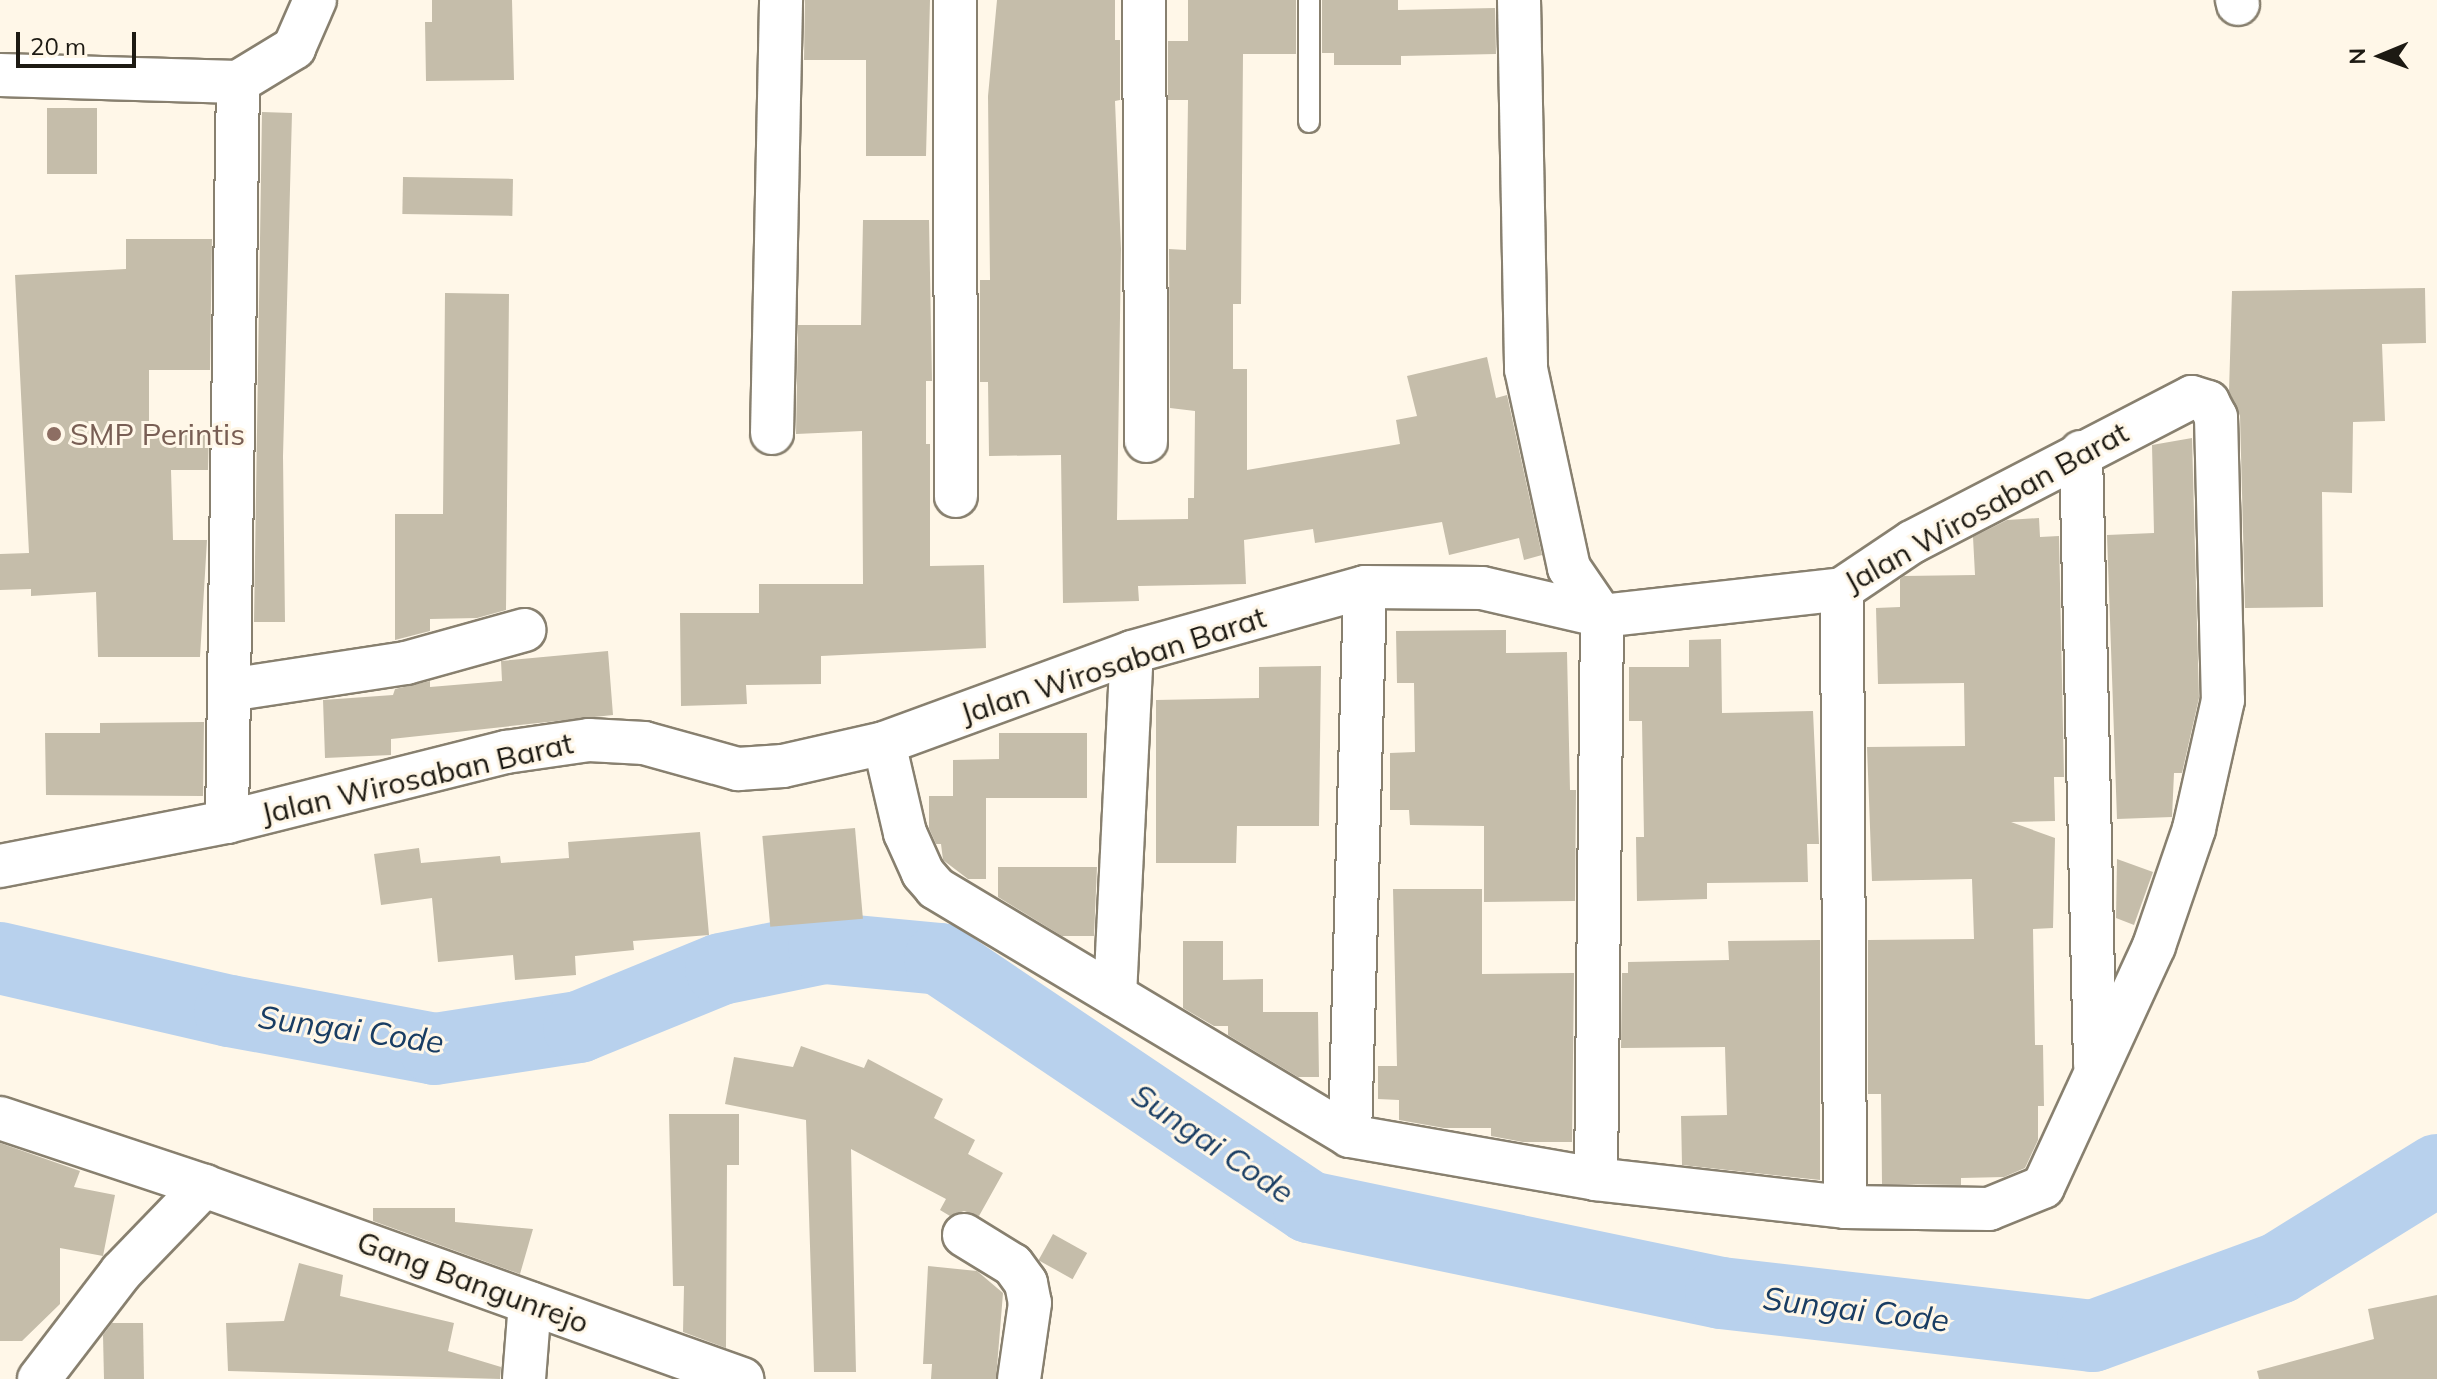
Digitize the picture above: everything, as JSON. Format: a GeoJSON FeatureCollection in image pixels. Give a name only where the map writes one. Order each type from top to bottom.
{"type":"FeatureCollection","features":[{"type":"Feature","properties":{"kind":"street"},"geometry":{"type":"LineString","coordinates":[[0,75],[238,82],[294,48],[315,0]]}},
{"type":"Feature","properties":{"kind":"street"},"geometry":{"type":"LineString","coordinates":[[772,433],[781,0]]}},
{"type":"Feature","properties":{"kind":"street"},"geometry":{"type":"LineString","coordinates":[[955,0],[956,496]]}},
{"type":"Feature","properties":{"kind":"street"},"geometry":{"type":"LineString","coordinates":[[1144,0],[1146,441]]}},
{"type":"Feature","properties":{"kind":"street"},"geometry":{"type":"LineString","coordinates":[[1519,0],[1526,369],[1569,568],[1602,616],[1596,1179]]}},
{"type":"Feature","properties":{"kind":"street"},"geometry":{"type":"LineString","coordinates":[[227,822],[238,82]]}},
{"type":"Feature","properties":{"kind":"street","name":"Jalan Wirosaban Barat"},"geometry":{"type":"LineString","coordinates":[[0,866],[227,822],[506,752],[589,740],[644,743],[748,770],[884,743],[1132,652],[1365,587],[1482,588],[1602,616],[1842,589],[1912,542],[2192,397],[2208,402],[2216,417],[2223,700],[2211,768],[2174,888],[2154,946],[2095,1074]]}},
{"type":"Feature","properties":{"kind":"street"},"geometry":{"type":"LineString","coordinates":[[884,743],[905,833],[928,881],[1350,1136],[1596,1179],[1845,1207],[1950,1212],[1989,1209],[2043,1187],[2095,1074],[2081,452]]}},
{"type":"Feature","properties":{"kind":"street"},"geometry":{"type":"LineString","coordinates":[[1350,1136],[1365,587]]}},
{"type":"Feature","properties":{"kind":"street"},"geometry":{"type":"LineString","coordinates":[[1842,589],[1845,1207]]}},
{"type":"Feature","properties":{"kind":"street"},"geometry":{"type":"LineString","coordinates":[[229,690],[406,663],[524,630]]}},
{"type":"Feature","properties":{"kind":"street"},"geometry":{"type":"LineString","coordinates":[[1115,995],[1132,652]]}},
{"type":"Feature","properties":{"kind":"street","name":"Gang Bangunrejo"},"geometry":{"type":"LineString","coordinates":[[0,1118],[204,1186],[742,1379]]}},
{"type":"Feature","properties":{"kind":"street"},"geometry":{"type":"LineString","coordinates":[[39,1379],[113,1281],[204,1186]]}},
{"type":"Feature","properties":{"kind":"street"},"geometry":{"type":"LineString","coordinates":[[964,1235],[1013,1265],[1026,1283],[1030,1303],[1019,1379]]}},
{"type":"Feature","properties":{"kind":"street"},"geometry":{"type":"LineString","coordinates":[[524,1379],[530,1303]]}},
{"type":"Feature","properties":{"kind":"lane"},"geometry":{"type":"LineString","coordinates":[[1309,0],[1309,122]]}},
{"type":"Feature","properties":{"kind":"building"},"geometry":{"type":"Polygon","coordinates":[[[432,0],[512,0],[514,80],[426,81],[425,22],[432,22],[432,0]]]}},
{"type":"Feature","properties":{"kind":"building"},"geometry":{"type":"Polygon","coordinates":[[[805,0],[930,0],[926,156],[866,156],[866,60],[804,60],[805,0]]]}},
{"type":"Feature","properties":{"kind":"building"},"geometry":{"type":"Polygon","coordinates":[[[997,0],[1115,0],[1115,40],[1120,40],[1120,100],[1115,101],[1121,249],[1117,520],[1188,519],[1188,498],[1194,498],[1195,411],[1170,408],[1169,249],[1186,250],[1188,100],[1168,100],[1168,41],[1188,41],[1188,0],[1296,0],[1296,54],[1243,54],[1241,304],[1233,304],[1233,369],[1247,369],[1247,470],[1400,444],[1396,420],[1417,416],[1407,376],[1487,357],[1496,398],[1507,395],[1542,555],[1524,560],[1519,538],[1449,555],[1442,522],[1315,543],[1313,529],[1244,540],[1246,584],[1138,586],[1139,601],[1063,603],[1061,455],[989,456],[988,382],[980,382],[980,280],[990,280],[988,96],[997,0]]]}},
{"type":"Feature","properties":{"kind":"building"},"geometry":{"type":"Polygon","coordinates":[[[1322,0],[1398,0],[1398,10],[1495,8],[1496,54],[1401,56],[1401,65],[1334,65],[1334,53],[1322,53],[1322,0]]]}},
{"type":"Feature","properties":{"kind":"building"},"geometry":{"type":"Polygon","coordinates":[[[47,108],[97,108],[97,174],[47,174],[47,108]]]}},
{"type":"Feature","properties":{"kind":"building"},"geometry":{"type":"Polygon","coordinates":[[[262,112],[292,113],[283,456],[285,622],[254,622],[262,112]]]}},
{"type":"Feature","properties":{"kind":"building"},"geometry":{"type":"Polygon","coordinates":[[[403,177],[513,179],[512,216],[402,214],[403,177]]]}},
{"type":"Feature","properties":{"kind":"building"},"geometry":{"type":"Polygon","coordinates":[[[863,220],[929,220],[932,381],[926,381],[926,444],[930,444],[930,566],[984,565],[986,648],[821,656],[821,684],[746,685],[747,704],[681,706],[680,613],[759,613],[759,584],[863,584],[862,431],[796,434],[798,325],[861,325],[863,220]]]}},
{"type":"Feature","properties":{"kind":"building"},"geometry":{"type":"Polygon","coordinates":[[[126,239],[212,239],[210,370],[149,370],[149,430],[209,430],[208,470],[171,470],[173,540],[207,540],[200,657],[98,657],[96,592],[31,596],[31,589],[0,590],[0,554],[29,553],[15,275],[126,269],[126,239]]]}},
{"type":"Feature","properties":{"kind":"building"},"geometry":{"type":"Polygon","coordinates":[[[2425,288],[2426,343],[2382,344],[2385,421],[2353,422],[2352,493],[2322,492],[2323,607],[2245,608],[2240,416],[2229,391],[2232,291],[2425,288]]]}},
{"type":"Feature","properties":{"kind":"building"},"geometry":{"type":"Polygon","coordinates":[[[445,293],[509,294],[506,610],[477,618],[430,619],[430,631],[395,640],[395,514],[443,514],[445,293]]]}},
{"type":"Feature","properties":{"kind":"building"},"geometry":{"type":"Polygon","coordinates":[[[2192,438],[2199,698],[2182,773],[2174,773],[2172,817],[2117,819],[2107,535],[2154,533],[2152,445],[2192,438]]]}},
{"type":"Feature","properties":{"kind":"building"},"geometry":{"type":"Polygon","coordinates":[[[2039,518],[2040,537],[2059,536],[2064,777],[2054,777],[2055,821],[2011,822],[2055,838],[2053,928],[2033,929],[2035,1045],[2043,1045],[2044,1106],[2038,1106],[2038,1140],[2025,1168],[2004,1177],[1961,1178],[1961,1185],[1882,1184],[1881,1094],[1868,1094],[1868,940],[1974,939],[1972,879],[1872,881],[1867,747],[1965,746],[1964,683],[1878,684],[1876,608],[1900,607],[1900,579],[1904,576],[1975,575],[1973,537],[2007,520],[2039,518]]]}},
{"type":"Feature","properties":{"kind":"building"},"geometry":{"type":"Polygon","coordinates":[[[1506,630],[1506,653],[1567,652],[1570,790],[1576,790],[1575,901],[1484,902],[1484,826],[1410,825],[1409,810],[1390,810],[1390,753],[1415,752],[1414,683],[1397,683],[1396,631],[1506,630]]]}},
{"type":"Feature","properties":{"kind":"building"},"geometry":{"type":"Polygon","coordinates":[[[1721,639],[1722,713],[1813,711],[1819,844],[1807,844],[1808,882],[1707,883],[1707,899],[1637,901],[1636,837],[1644,837],[1642,721],[1629,721],[1629,667],[1689,667],[1689,640],[1721,639]]]}},
{"type":"Feature","properties":{"kind":"building"},"geometry":{"type":"Polygon","coordinates":[[[608,651],[613,715],[391,739],[391,755],[325,758],[323,700],[393,695],[395,689],[430,681],[430,687],[502,681],[501,661],[608,651]]]}},
{"type":"Feature","properties":{"kind":"building"},"geometry":{"type":"Polygon","coordinates":[[[1321,666],[1319,826],[1237,826],[1236,863],[1156,863],[1156,700],[1259,698],[1259,667],[1321,666]]]}},
{"type":"Feature","properties":{"kind":"building"},"geometry":{"type":"Polygon","coordinates":[[[204,722],[203,796],[46,795],[45,733],[100,733],[100,723],[204,722]]]}},
{"type":"Feature","properties":{"kind":"building"},"geometry":{"type":"Polygon","coordinates":[[[999,733],[1087,733],[1087,798],[986,798],[986,879],[968,879],[943,860],[941,844],[936,844],[929,828],[929,796],[953,796],[953,760],[999,759],[999,733]]]}},
{"type":"Feature","properties":{"kind":"building"},"geometry":{"type":"Polygon","coordinates":[[[855,828],[863,919],[770,927],[762,836],[855,828]]]}},
{"type":"Feature","properties":{"kind":"building"},"geometry":{"type":"Polygon","coordinates":[[[700,832],[709,935],[633,941],[634,950],[575,956],[576,975],[515,980],[513,955],[438,962],[432,898],[381,905],[374,854],[419,848],[421,863],[500,856],[501,863],[569,858],[568,842],[700,832]]]}},
{"type":"Feature","properties":{"kind":"building"},"geometry":{"type":"Polygon","coordinates":[[[2117,859],[2153,872],[2134,925],[2116,918],[2117,859]]]}},
{"type":"Feature","properties":{"kind":"building"},"geometry":{"type":"Polygon","coordinates":[[[998,867],[1097,867],[1094,936],[1062,936],[998,897],[998,867]]]}},
{"type":"Feature","properties":{"kind":"building"},"geometry":{"type":"Polygon","coordinates":[[[1393,889],[1482,889],[1482,974],[1574,973],[1572,1142],[1523,1142],[1491,1136],[1491,1128],[1444,1128],[1399,1120],[1399,1100],[1378,1099],[1378,1066],[1397,1066],[1393,889]]]}},
{"type":"Feature","properties":{"kind":"building"},"geometry":{"type":"Polygon","coordinates":[[[1820,940],[1820,1180],[1682,1165],[1681,1116],[1727,1115],[1725,1047],[1621,1048],[1622,973],[1628,973],[1628,962],[1729,960],[1728,941],[1820,940]]]}},
{"type":"Feature","properties":{"kind":"building"},"geometry":{"type":"Polygon","coordinates":[[[1183,941],[1223,941],[1223,980],[1263,979],[1263,1012],[1318,1012],[1319,1077],[1298,1077],[1228,1035],[1228,1026],[1214,1026],[1183,1008],[1183,941]]]}},
{"type":"Feature","properties":{"kind":"building"},"geometry":{"type":"Polygon","coordinates":[[[801,1046],[864,1068],[868,1059],[943,1099],[934,1118],[975,1140],[968,1154],[1003,1173],[979,1216],[964,1211],[950,1216],[940,1210],[946,1199],[851,1149],[856,1372],[814,1372],[806,1120],[725,1104],[734,1057],[793,1067],[801,1046]]]}},
{"type":"Feature","properties":{"kind":"building"},"geometry":{"type":"Polygon","coordinates":[[[669,1114],[739,1114],[739,1165],[727,1165],[726,1348],[683,1332],[684,1286],[673,1286],[669,1114]]]}},
{"type":"Feature","properties":{"kind":"building"},"geometry":{"type":"Polygon","coordinates":[[[0,1143],[80,1171],[74,1187],[115,1195],[103,1256],[60,1248],[60,1304],[22,1341],[0,1341],[0,1143]]]}},
{"type":"Feature","properties":{"kind":"building"},"geometry":{"type":"Polygon","coordinates":[[[373,1208],[455,1208],[455,1222],[533,1229],[520,1274],[373,1221],[373,1208]]]}},
{"type":"Feature","properties":{"kind":"building"},"geometry":{"type":"Polygon","coordinates":[[[1053,1234],[1087,1253],[1073,1279],[1038,1260],[1053,1234]]]}},
{"type":"Feature","properties":{"kind":"building"},"geometry":{"type":"Polygon","coordinates":[[[299,1263],[343,1275],[340,1296],[454,1323],[448,1351],[501,1367],[500,1379],[228,1371],[226,1323],[284,1321],[299,1263]]]}},
{"type":"Feature","properties":{"kind":"building"},"geometry":{"type":"Polygon","coordinates":[[[928,1266],[977,1271],[1003,1293],[996,1379],[931,1379],[932,1364],[923,1364],[928,1266]]]}},
{"type":"Feature","properties":{"kind":"building"},"geometry":{"type":"Polygon","coordinates":[[[2437,1295],[2437,1379],[2259,1379],[2257,1371],[2374,1339],[2368,1309],[2437,1295]]]}},
{"type":"Feature","properties":{"kind":"building"},"geometry":{"type":"Polygon","coordinates":[[[112,1323],[143,1323],[144,1379],[104,1379],[103,1335],[112,1323]]]}},
{"type":"Feature","properties":{"kind":"waterway","name":"Sungai Code"},"geometry":{"type":"LineString","coordinates":[[0,958],[230,1011],[435,1049],[579,1027],[721,969],[824,948],[940,959],[1309,1207],[1721,1293],[2093,1336],[2279,1268],[2437,1170]]}},
{"type":"Feature","properties":{"kind":"place","name":"SMP Perintis"},"geometry":{"type":"Point","coordinates":[54,434]}}]}
